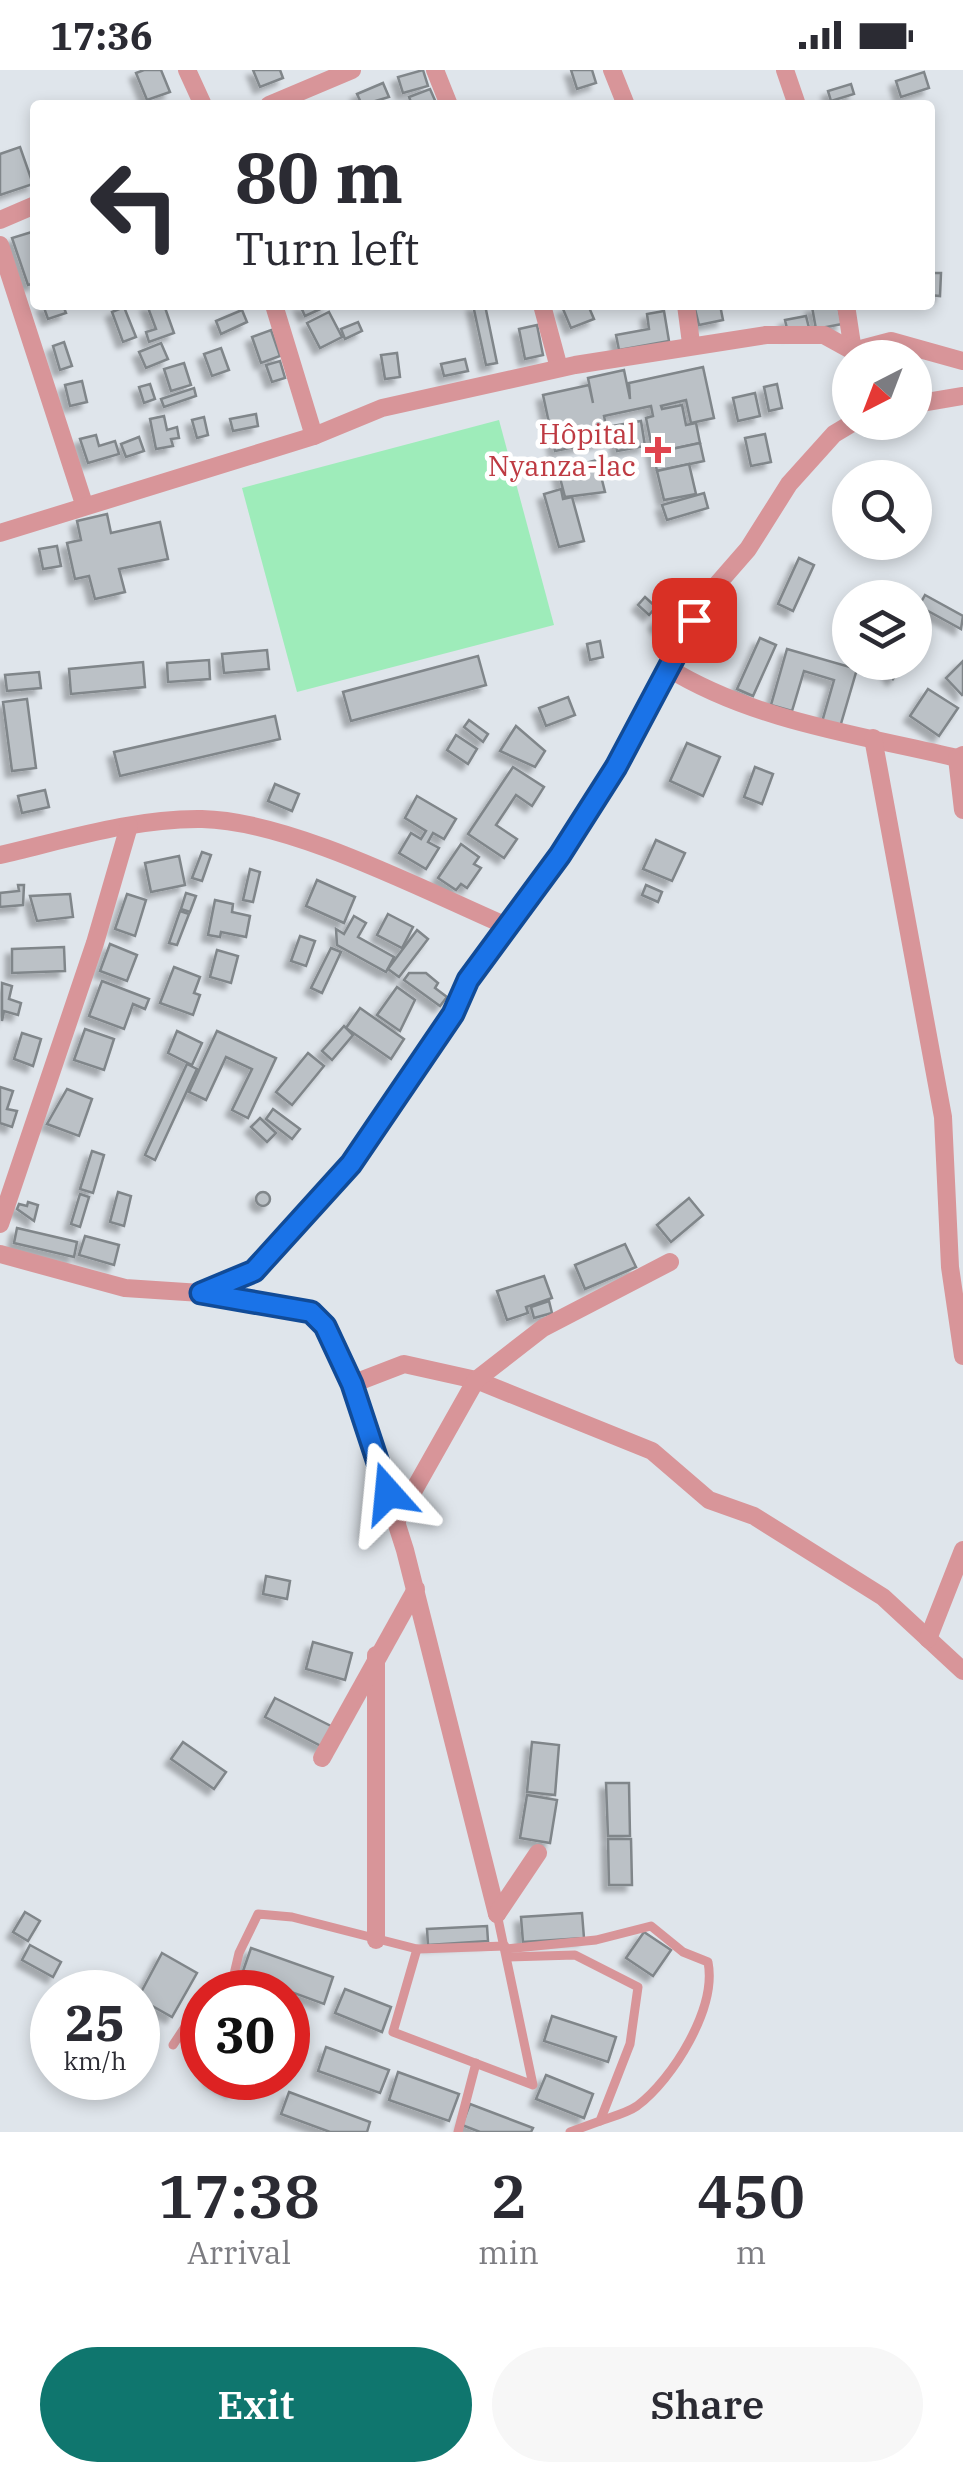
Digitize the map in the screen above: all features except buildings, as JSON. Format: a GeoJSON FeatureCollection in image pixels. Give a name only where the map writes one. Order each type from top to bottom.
{"type":"FeatureCollection","features":[{"type":"Feature","properties":{"kind":"street"},"geometry":{"type":"LineString","coordinates":[[186,70],[200,100]]}},
{"type":"Feature","properties":{"kind":"street"},"geometry":{"type":"LineString","coordinates":[[281,100],[352,70]]}},
{"type":"Feature","properties":{"kind":"street"},"geometry":{"type":"LineString","coordinates":[[436,70],[447,100]]}},
{"type":"Feature","properties":{"kind":"street"},"geometry":{"type":"LineString","coordinates":[[612,70],[624,100]]}},
{"type":"Feature","properties":{"kind":"street"},"geometry":{"type":"LineString","coordinates":[[785,70],[795,100]]}},
{"type":"Feature","properties":{"kind":"street"},"geometry":{"type":"LineString","coordinates":[[0,220],[30,207]]}},
{"type":"Feature","properties":{"kind":"street"},"geometry":{"type":"LineString","coordinates":[[0,245],[84,504]]}},
{"type":"Feature","properties":{"kind":"street"},"geometry":{"type":"LineString","coordinates":[[276,310],[314,436]]}},
{"type":"Feature","properties":{"kind":"street"},"geometry":{"type":"LineString","coordinates":[[543,310],[559,368]]}},
{"type":"Feature","properties":{"kind":"street"},"geometry":{"type":"LineString","coordinates":[[687,310],[691,343]]}},
{"type":"Feature","properties":{"kind":"street"},"geometry":{"type":"LineString","coordinates":[[847,310],[851,340]]}},
{"type":"Feature","properties":{"kind":"street"},"geometry":{"type":"LineString","coordinates":[[0,533],[314,436],[382,408],[691,343],[812,334],[833,340]]}},
{"type":"Feature","properties":{"kind":"street"},"geometry":{"type":"LineString","coordinates":[[932,352],[963,360]]}},
{"type":"Feature","properties":{"kind":"street"},"geometry":{"type":"LineString","coordinates":[[932,401],[963,396]]}},
{"type":"Feature","properties":{"kind":"street"},"geometry":{"type":"LineString","coordinates":[[201,1293],[254,1271],[351,1164],[453,1014],[468,980],[509,927],[616,767],[706,596],[748,548],[789,484],[832,436]]}},
{"type":"Feature","properties":{"kind":"street"},"geometry":{"type":"LineString","coordinates":[[668,668],[698,686],[768,712],[960,756],[963,810]]}},
{"type":"Feature","properties":{"kind":"street"},"geometry":{"type":"LineString","coordinates":[[874,738],[943,1117],[950,1267],[963,1356]]}},
{"type":"Feature","properties":{"kind":"street"},"geometry":{"type":"LineString","coordinates":[[0,854],[129,826],[203,819],[258,828],[509,927]]}},
{"type":"Feature","properties":{"kind":"street"},"geometry":{"type":"LineString","coordinates":[[0,1224],[95,944],[129,826]]}},
{"type":"Feature","properties":{"kind":"street"},"geometry":{"type":"LineString","coordinates":[[0,1254],[125,1288],[201,1293],[311,1312],[325,1326],[352,1384],[397,1520],[497,1914]]}},
{"type":"Feature","properties":{"kind":"street"},"geometry":{"type":"LineString","coordinates":[[397,1520],[476,1380],[543,1328],[670,1262]]}},
{"type":"Feature","properties":{"kind":"street"},"geometry":{"type":"LineString","coordinates":[[352,1384],[404,1364],[476,1380],[652,1451],[709,1500],[754,1516],[883,1597],[963,1672]]}},
{"type":"Feature","properties":{"kind":"street"},"geometry":{"type":"LineString","coordinates":[[928,1639],[963,1550]]}},
{"type":"Feature","properties":{"kind":"street"},"geometry":{"type":"LineString","coordinates":[[322,1758],[416,1589]]}},
{"type":"Feature","properties":{"kind":"street"},"geometry":{"type":"LineString","coordinates":[[376,1655],[376,1940]]}},
{"type":"Feature","properties":{"kind":"street"},"geometry":{"type":"LineString","coordinates":[[497,1914],[538,1853]]}},
{"type":"Feature","properties":{"kind":"lane"},"geometry":{"type":"LineString","coordinates":[[234,1970],[258,1914],[292,1917],[417,1949],[575,1955],[638,1987],[630,2044],[600,2121]]}},
{"type":"Feature","properties":{"kind":"lane"},"geometry":{"type":"LineString","coordinates":[[417,1949],[393,2032],[533,2085],[497,1914]]}},
{"type":"Feature","properties":{"kind":"lane"},"geometry":{"type":"LineString","coordinates":[[506,1951],[596,1940],[651,1926],[682,1952],[708,1962],[710,1976],[695,2037],[637,2106],[570,2132]]}},
{"type":"Feature","properties":{"kind":"lane"},"geometry":{"type":"LineString","coordinates":[[173,2045],[180,2034]]}},
{"type":"Feature","properties":{"kind":"lane"},"geometry":{"type":"LineString","coordinates":[[458,2132],[476,2063]]}},
{"type":"Feature","properties":{"kind":"green space"},"geometry":{"type":"Polygon","coordinates":[[[499,420],[554,625],[297,692],[242,488],[499,420]]]}},
{"type":"Feature","properties":{"kind":"place","name":"Hôpital Nyanza-lac"},"geometry":{"type":"Point","coordinates":[658,450]}},
{"type":"Feature","properties":{"kind":"route"},"geometry":{"type":"LineString","coordinates":[[388,1493],[352,1384],[325,1326],[301,1308],[260,1306],[201,1293],[254,1271],[351,1164],[380,1116],[453,1014],[468,980],[560,855],[616,767],[694,620]]}}]}
